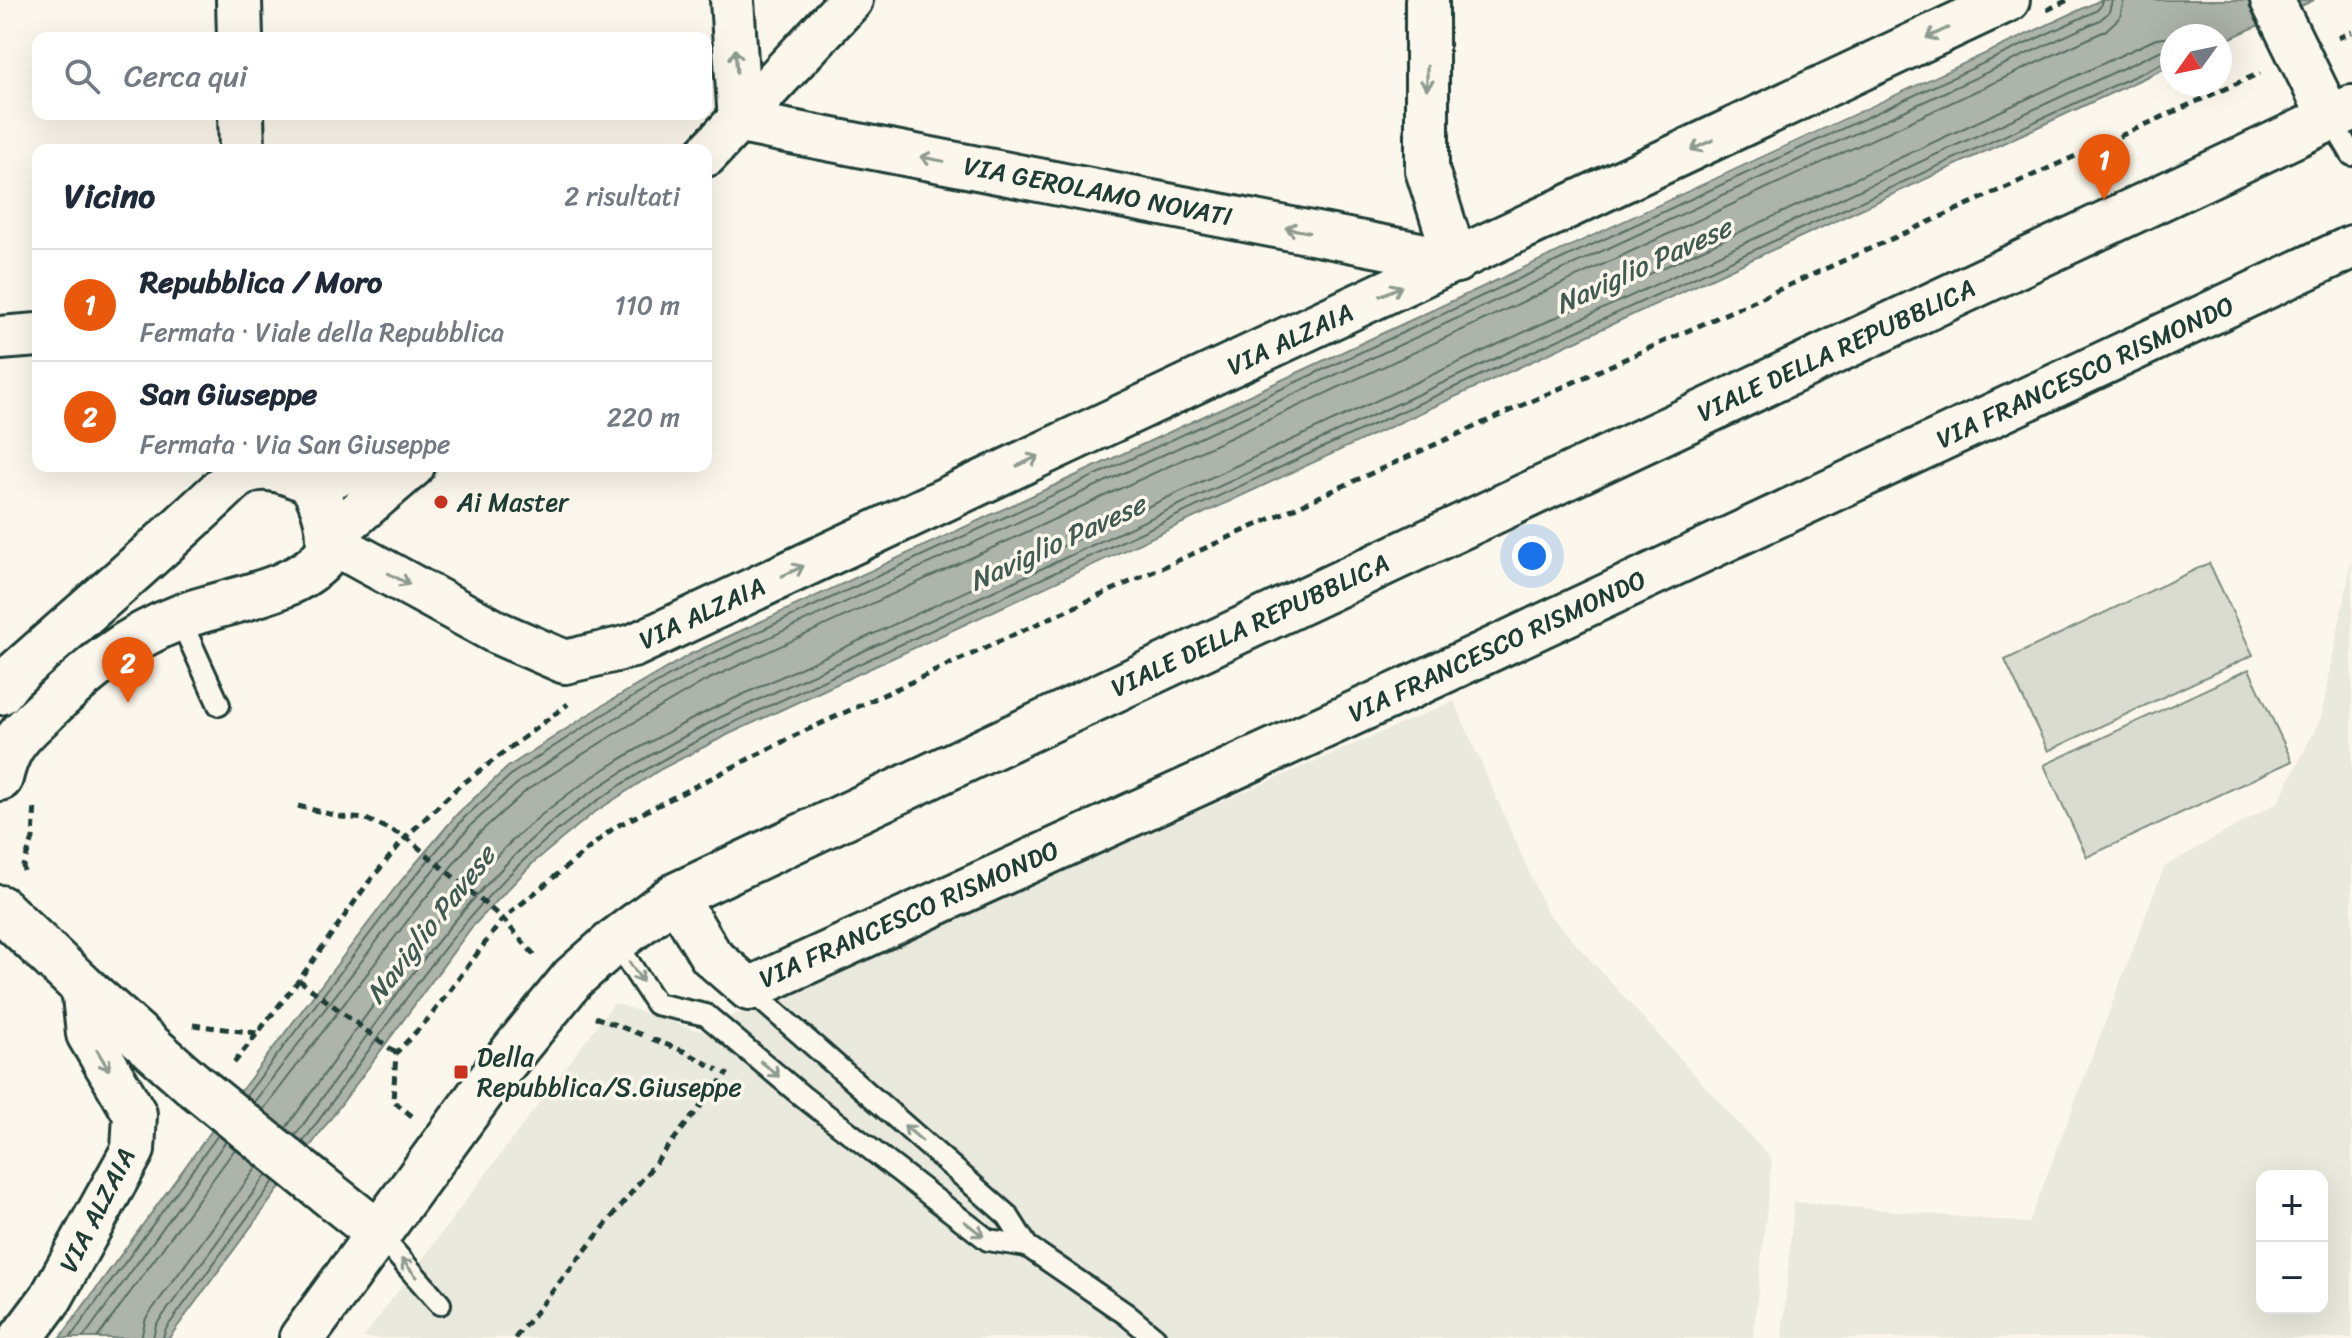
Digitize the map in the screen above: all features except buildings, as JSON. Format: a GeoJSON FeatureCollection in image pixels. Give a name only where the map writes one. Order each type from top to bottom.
{"type":"FeatureCollection","features":[{"type":"Feature","properties":{"kind":"street"},"geometry":{"type":"LineString","coordinates":[[239,0],[240,32]]}},
{"type":"Feature","properties":{"kind":"street"},"geometry":{"type":"LineString","coordinates":[[732,0],[740,122]]}},
{"type":"Feature","properties":{"kind":"street"},"geometry":{"type":"LineString","coordinates":[[712,149],[851,0]]}},
{"type":"Feature","properties":{"kind":"street"},"geometry":{"type":"LineString","coordinates":[[1427,0],[1427,170],[1456,261]]}},
{"type":"Feature","properties":{"kind":"street","name":"VIA ALZAIA"},"geometry":{"type":"LineString","coordinates":[[331,539],[498,633],[565,662],[633,646],[2008,0]]}},
{"type":"Feature","properties":{"kind":"street"},"geometry":{"type":"LineString","coordinates":[[2285,25],[2341,113]]}},
{"type":"Feature","properties":{"kind":"street","name":"VIALE DELLA REPUBBLICA"},"geometry":{"type":"LineString","coordinates":[[302,1338],[495,1074],[564,989],[615,941],[675,896],[2341,113]]}},
{"type":"Feature","properties":{"kind":"street"},"geometry":{"type":"LineString","coordinates":[[241,120],[242,144]]}},
{"type":"Feature","properties":{"kind":"street","name":"VIA GEROLAMO NOVATI"},"geometry":{"type":"LineString","coordinates":[[740,122],[1456,261]]}},
{"type":"Feature","properties":{"kind":"street","name":"VIA FRANCESCO RISMONDO"},"geometry":{"type":"LineString","coordinates":[[675,896],[711,956],[749,989],[1419,683],[2352,247]]}},
{"type":"Feature","properties":{"kind":"street"},"geometry":{"type":"LineString","coordinates":[[0,338],[32,335]]}},
{"type":"Feature","properties":{"kind":"street"},"geometry":{"type":"LineString","coordinates":[[0,692],[10,679],[220,482],[246,472]]}},
{"type":"Feature","properties":{"kind":"street"},"geometry":{"type":"LineString","coordinates":[[290,472],[323,510],[331,539]]}},
{"type":"Feature","properties":{"kind":"street"},"geometry":{"type":"LineString","coordinates":[[18,789],[8,753],[24,731],[84,673],[123,645],[179,617],[285,584],[309,571],[326,554],[331,539],[406,472]]}},
{"type":"Feature","properties":{"kind":"street"},"geometry":{"type":"LineString","coordinates":[[13,894],[83,987],[193,1084],[378,1233]]}},
{"type":"Feature","properties":{"kind":"street","name":"VIA ALZAIA"},"geometry":{"type":"LineString","coordinates":[[21,1338],[51,1298],[133,1150],[135,1114],[88,1034],[83,987]]}},
{"type":"Feature","properties":{"kind":"lane"},"geometry":{"type":"LineString","coordinates":[[2341,113],[2352,155]]}},
{"type":"Feature","properties":{"kind":"lane"},"geometry":{"type":"LineString","coordinates":[[179,617],[219,705]]}},
{"type":"Feature","properties":{"kind":"lane"},"geometry":{"type":"LineString","coordinates":[[615,941],[656,1004],[706,1015],[802,1096],[988,1240],[1027,1246]]}},
{"type":"Feature","properties":{"kind":"lane"},"geometry":{"type":"LineString","coordinates":[[749,989],[1008,1216],[1027,1246],[1126,1314],[1155,1338]]}},
{"type":"Feature","properties":{"kind":"lane"},"geometry":{"type":"LineString","coordinates":[[378,1233],[440,1304]]}},
{"type":"Feature","properties":{"kind":"path"},"geometry":{"type":"LineString","coordinates":[[409,1114],[393,1101],[396,1053],[430,1017],[503,919],[615,827],[796,735],[1059,614],[2285,25]]}},
{"type":"Feature","properties":{"kind":"path"},"geometry":{"type":"LineString","coordinates":[[13,894],[33,839],[18,789]]}},
{"type":"Feature","properties":{"kind":"path"},"geometry":{"type":"LineString","coordinates":[[298,806],[341,817],[366,819],[406,837],[503,919]]}},
{"type":"Feature","properties":{"kind":"path"},"geometry":{"type":"LineString","coordinates":[[299,980],[396,1053]]}},
{"type":"Feature","properties":{"kind":"path"},"geometry":{"type":"LineString","coordinates":[[181,1025],[257,1033]]}},
{"type":"Feature","properties":{"kind":"path"},"geometry":{"type":"LineString","coordinates":[[515,1338],[746,1049]]}},
{"type":"Feature","properties":{"kind":"shaded area"},"geometry":{"type":"Polygon","coordinates":[[[2352,558],[2352,1338],[1782,1338],[1794,1202],[2029,1223],[2164,867],[2278,802],[2321,718],[2352,558]]]}},
{"type":"Feature","properties":{"kind":"shaded area"},"geometry":{"type":"Polygon","coordinates":[[[2209,563],[2253,655],[2048,751],[2005,660],[2209,563]]]}},
{"type":"Feature","properties":{"kind":"shaded area"},"geometry":{"type":"Polygon","coordinates":[[[2249,669],[2292,761],[2087,857],[2044,765],[2249,669]]]}},
{"type":"Feature","properties":{"kind":"shaded area"},"geometry":{"type":"Polygon","coordinates":[[[1454,701],[1546,911],[1772,1160],[1753,1338],[363,1338],[614,1003],[700,1031],[789,989],[1454,701]]]}},
{"type":"Feature","properties":{"kind":"water","name":"Naviglio Pavese"},"geometry":{"type":"Polygon","coordinates":[[[2101,0],[2314,0],[2232,38],[2232,24],[2160,24],[2160,71],[909,650],[661,769],[592,814],[534,862],[471,928],[169,1338],[60,1338],[237,1096],[395,888],[458,813],[508,767],[600,707],[691,654],[2101,0]]]}},
{"type":"Feature","properties":{"kind":"place","name":"Repubblica / Moro"},"geometry":{"type":"Point","coordinates":[2104,200]}},
{"type":"Feature","properties":{"kind":"place","name":"Ai Master"},"geometry":{"type":"Point","coordinates":[441,502]}},
{"type":"Feature","properties":{"kind":"place","name":"San Giuseppe"},"geometry":{"type":"Point","coordinates":[128,703]}},
{"type":"Feature","properties":{"kind":"place","name":"Della Repubblica/S.Giuseppe"},"geometry":{"type":"Point","coordinates":[461,1072]}}]}
